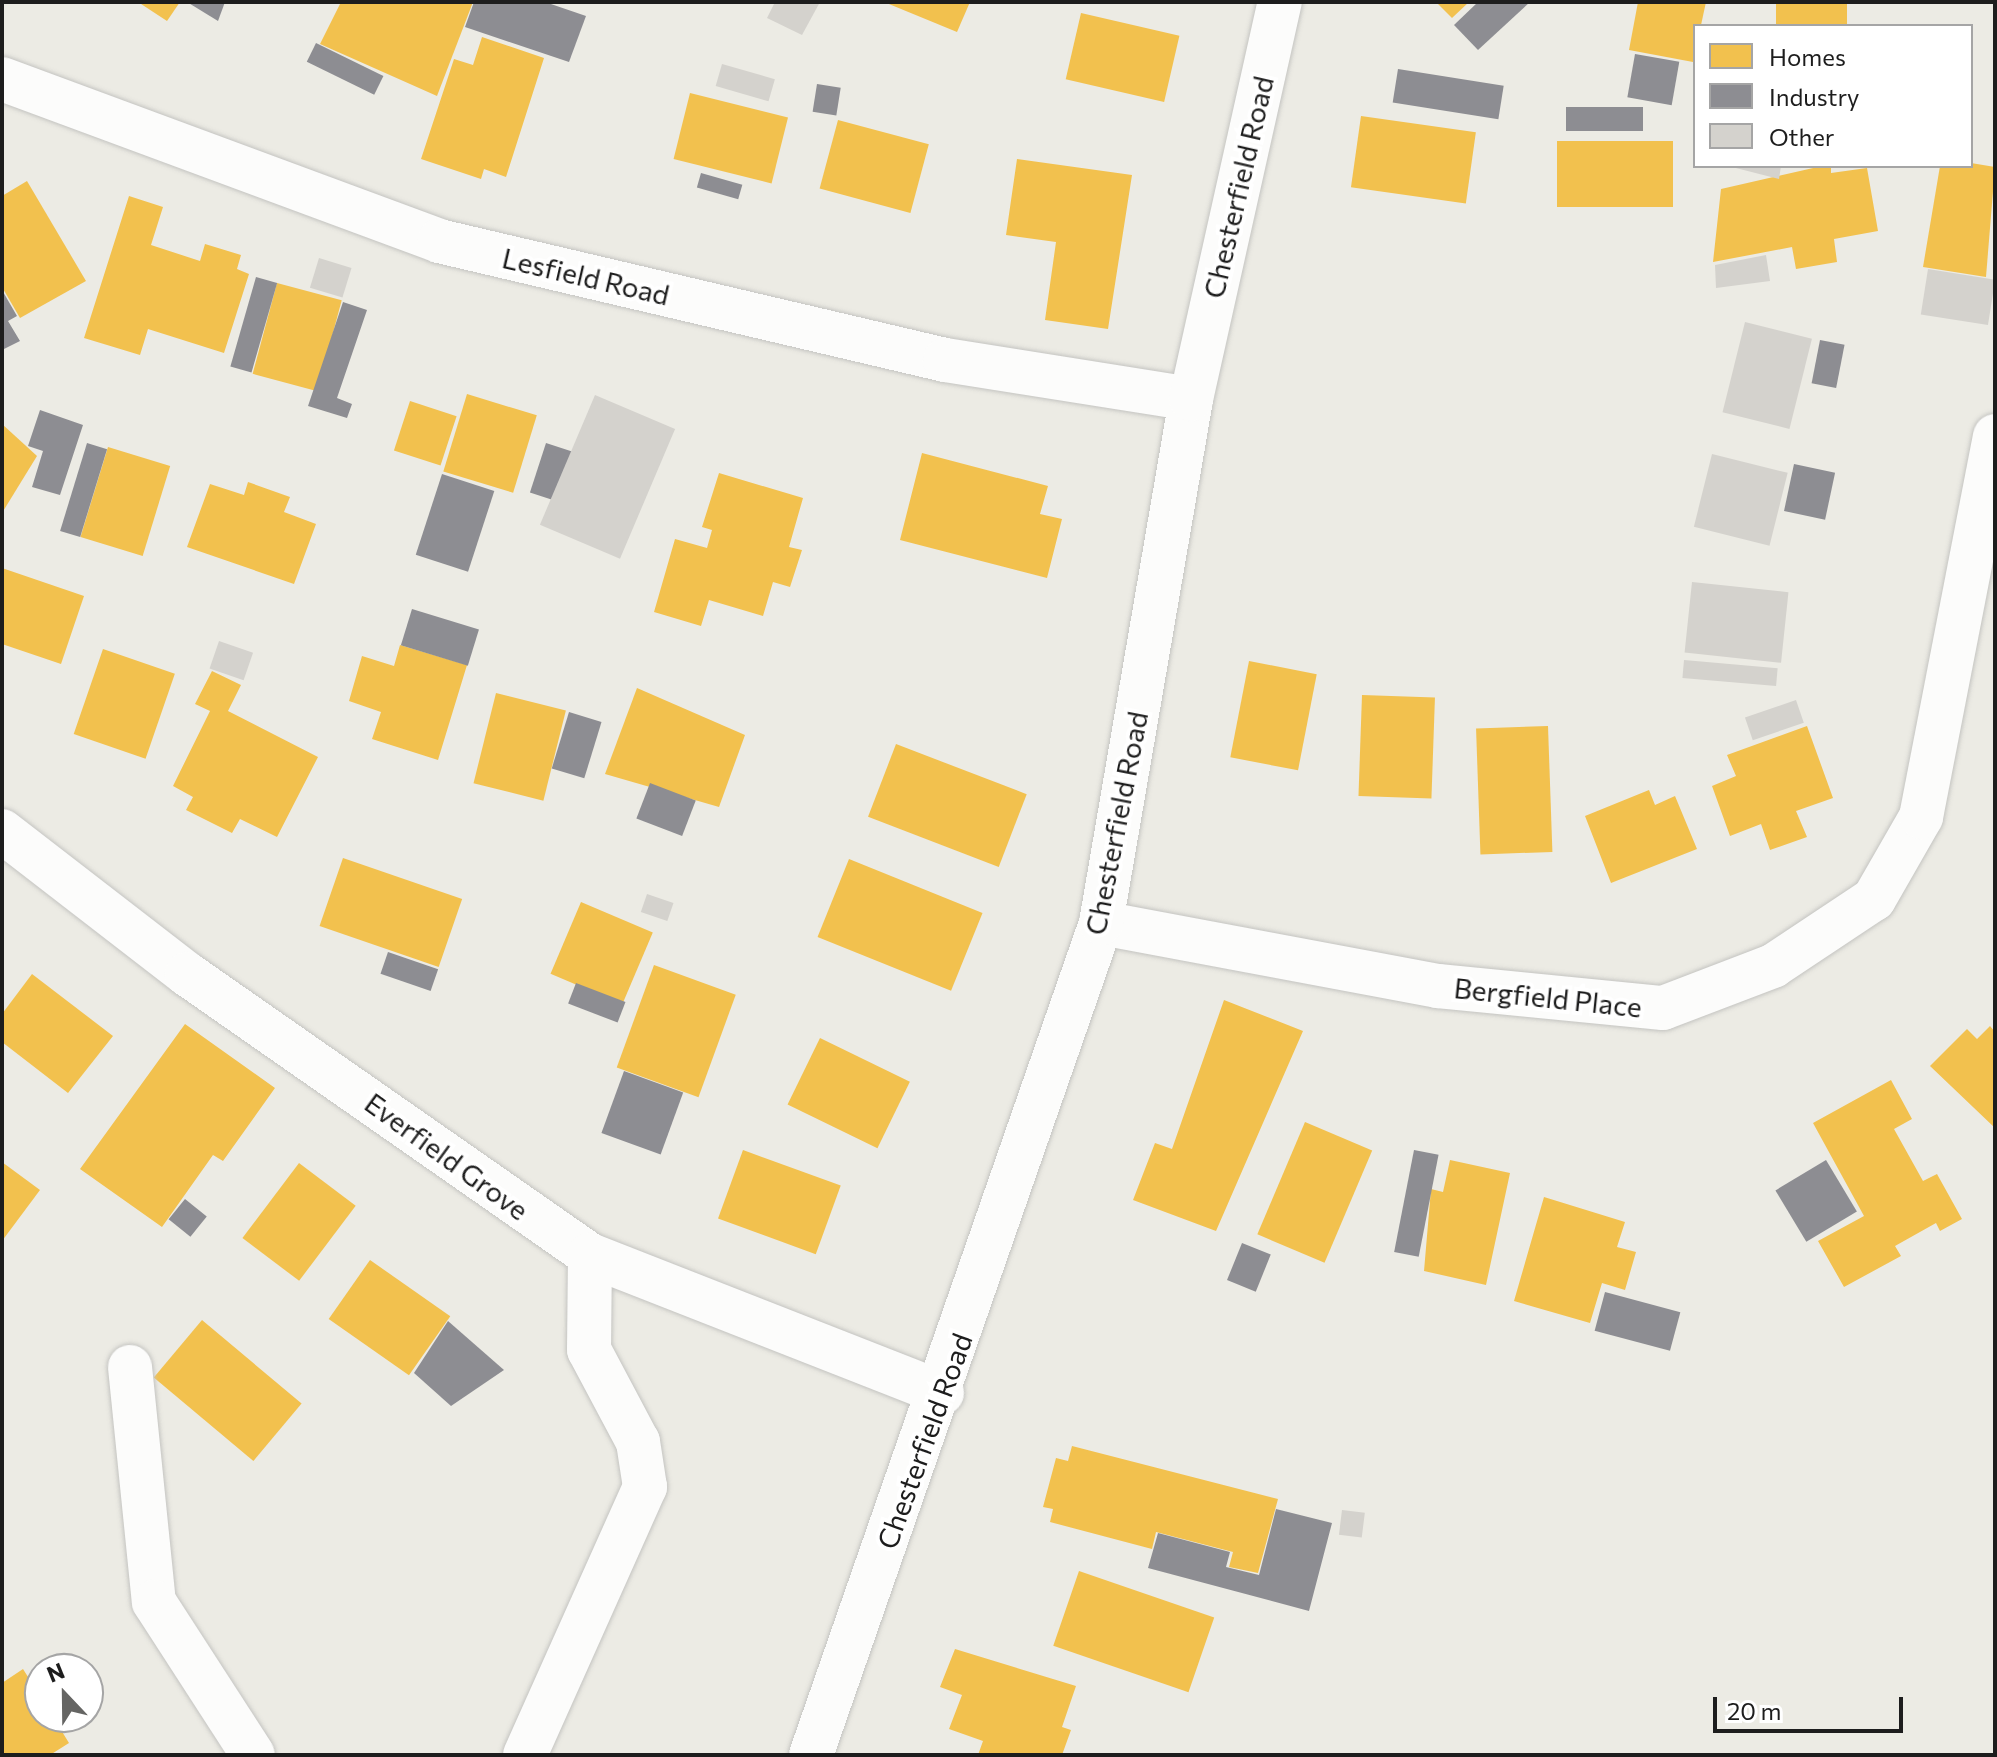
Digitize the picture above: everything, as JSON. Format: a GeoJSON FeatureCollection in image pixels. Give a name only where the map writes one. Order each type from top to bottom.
{"type":"FeatureCollection","features":[{"type":"Feature","properties":{"kind":"street","name":"Chesterfield Road"},"geometry":{"type":"LineString","coordinates":[[811,1755],[942,1393],[1101,923],[1191,399],[1280,2]]}},
{"type":"Feature","properties":{"kind":"street","name":"Lesfield Road"},"geometry":{"type":"LineString","coordinates":[[2,79],[439,241],[945,360],[1191,399]]}},
{"type":"Feature","properties":{"kind":"street","name":"Bergfield Place"},"geometry":{"type":"LineString","coordinates":[[1101,923],[1438,986],[1663,1008],[1773,966],[1874,899],[1921,817],[1995,436]]}},
{"type":"Feature","properties":{"kind":"street","name":"Everfield Grove"},"geometry":{"type":"LineString","coordinates":[[2,831],[187,974],[590,1255],[942,1393]]}},
{"type":"Feature","properties":{"kind":"street"},"geometry":{"type":"LineString","coordinates":[[525,1755],[645,1487],[638,1442],[589,1350],[590,1255]]}},
{"type":"Feature","properties":{"kind":"street"},"geometry":{"type":"LineString","coordinates":[[130,1367],[154,1602],[253,1755]]}},
{"type":"Feature","properties":{"kind":"building: Homes"},"geometry":{"type":"Polygon","coordinates":[[[138,2],[180,2],[167,21],[138,2]]]}},
{"type":"Feature","properties":{"kind":"building: Homes"},"geometry":{"type":"Polygon","coordinates":[[[341,2],[473,2],[437,96],[320,44],[341,2]]]}},
{"type":"Feature","properties":{"kind":"building: Homes"},"geometry":{"type":"Polygon","coordinates":[[[884,2],[970,2],[957,32],[884,2]]]}},
{"type":"Feature","properties":{"kind":"building: Homes"},"geometry":{"type":"Polygon","coordinates":[[[1436,2],[1469,2],[1452,18],[1436,2]]]}},
{"type":"Feature","properties":{"kind":"building: Homes"},"geometry":{"type":"Polygon","coordinates":[[[1638,2],[1706,2],[1701,24],[1693,24],[1693,62],[1629,50],[1638,2]]]}},
{"type":"Feature","properties":{"kind":"building: Homes"},"geometry":{"type":"Polygon","coordinates":[[[1776,2],[1847,2],[1847,24],[1776,24],[1776,2]]]}},
{"type":"Feature","properties":{"kind":"building: Homes"},"geometry":{"type":"Polygon","coordinates":[[[1081,13],[1179,36],[1164,102],[1066,79],[1081,13]]]}},
{"type":"Feature","properties":{"kind":"building: Homes"},"geometry":{"type":"Polygon","coordinates":[[[482,37],[544,58],[506,177],[484,169],[481,179],[421,159],[454,59],[473,65],[482,37]]]}},
{"type":"Feature","properties":{"kind":"building: Homes"},"geometry":{"type":"Polygon","coordinates":[[[690,93],[788,117],[772,183],[674,159],[690,93]]]}},
{"type":"Feature","properties":{"kind":"building: Homes"},"geometry":{"type":"Polygon","coordinates":[[[1361,116],[1476,132],[1466,203],[1351,187],[1361,116]]]}},
{"type":"Feature","properties":{"kind":"building: Homes"},"geometry":{"type":"Polygon","coordinates":[[[838,120],[929,144],[910,213],[820,189],[838,120]]]}},
{"type":"Feature","properties":{"kind":"building: Homes"},"geometry":{"type":"Polygon","coordinates":[[[1557,141],[1673,141],[1673,207],[1557,207],[1557,141]]]}},
{"type":"Feature","properties":{"kind":"building: Homes"},"geometry":{"type":"Polygon","coordinates":[[[1017,159],[1132,175],[1108,329],[1045,320],[1056,242],[1006,235],[1017,159]]]}},
{"type":"Feature","properties":{"kind":"building: Homes"},"geometry":{"type":"Polygon","coordinates":[[[1973,163],[1995,167],[1986,277],[1923,267],[1940,168],[1973,168],[1973,163]]]}},
{"type":"Feature","properties":{"kind":"building: Homes"},"geometry":{"type":"Polygon","coordinates":[[[1813,168],[1831,168],[1831,173],[1867,168],[1878,231],[1834,239],[1837,262],[1796,269],[1792,247],[1713,262],[1721,189],[1813,168]]]}},
{"type":"Feature","properties":{"kind":"building: Homes"},"geometry":{"type":"Polygon","coordinates":[[[27,181],[86,281],[20,318],[2,287],[2,196],[27,181]]]}},
{"type":"Feature","properties":{"kind":"building: Homes"},"geometry":{"type":"Polygon","coordinates":[[[129,196],[163,207],[151,245],[200,261],[205,244],[241,255],[237,269],[249,274],[224,353],[148,329],[140,355],[84,338],[129,196]]]}},
{"type":"Feature","properties":{"kind":"building: Homes"},"geometry":{"type":"Polygon","coordinates":[[[277,283],[342,300],[317,391],[253,374],[277,283]]]}},
{"type":"Feature","properties":{"kind":"building: Homes"},"geometry":{"type":"Polygon","coordinates":[[[467,394],[537,415],[513,493],[443,471],[467,394]]]}},
{"type":"Feature","properties":{"kind":"building: Homes"},"geometry":{"type":"Polygon","coordinates":[[[410,401],[457,416],[441,466],[394,450],[410,401]]]}},
{"type":"Feature","properties":{"kind":"building: Homes"},"geometry":{"type":"Polygon","coordinates":[[[2,424],[37,456],[2,513],[2,424]]]}},
{"type":"Feature","properties":{"kind":"building: Homes"},"geometry":{"type":"Polygon","coordinates":[[[108,447],[170,466],[143,556],[81,537],[108,447]]]}},
{"type":"Feature","properties":{"kind":"building: Homes"},"geometry":{"type":"Polygon","coordinates":[[[922,453],[1048,486],[1040,514],[1062,519],[1047,578],[900,540],[922,453]]]}},
{"type":"Feature","properties":{"kind":"building: Homes"},"geometry":{"type":"Polygon","coordinates":[[[719,473],[803,498],[789,547],[802,550],[790,587],[773,582],[763,616],[709,600],[701,626],[654,612],[675,539],[707,548],[712,530],[702,527],[719,473]]]}},
{"type":"Feature","properties":{"kind":"building: Homes"},"geometry":{"type":"Polygon","coordinates":[[[248,482],[290,497],[284,512],[316,524],[294,584],[187,547],[210,484],[244,495],[248,482]]]}},
{"type":"Feature","properties":{"kind":"building: Homes"},"geometry":{"type":"Polygon","coordinates":[[[2,568],[84,596],[61,664],[2,644],[2,568]]]}},
{"type":"Feature","properties":{"kind":"building: Homes"},"geometry":{"type":"Polygon","coordinates":[[[400,645],[467,665],[438,760],[372,739],[381,712],[349,701],[362,656],[394,666],[400,645]]]}},
{"type":"Feature","properties":{"kind":"building: Homes"},"geometry":{"type":"Polygon","coordinates":[[[103,649],[175,674],[146,759],[74,734],[103,649]]]}},
{"type":"Feature","properties":{"kind":"building: Homes"},"geometry":{"type":"Polygon","coordinates":[[[1249,661],[1317,674],[1298,770],[1230,757],[1249,661]]]}},
{"type":"Feature","properties":{"kind":"building: Homes"},"geometry":{"type":"Polygon","coordinates":[[[212,671],[241,685],[228,711],[318,757],[277,837],[240,819],[232,833],[186,810],[193,797],[173,786],[210,711],[195,704],[212,671]]]}},
{"type":"Feature","properties":{"kind":"building: Homes"},"geometry":{"type":"Polygon","coordinates":[[[637,688],[745,735],[719,807],[605,774],[637,688]]]}},
{"type":"Feature","properties":{"kind":"building: Homes"},"geometry":{"type":"Polygon","coordinates":[[[496,693],[566,710],[543,801],[474,783],[496,693]]]}},
{"type":"Feature","properties":{"kind":"building: Homes"},"geometry":{"type":"Polygon","coordinates":[[[1362,695],[1435,698],[1431,798],[1358,796],[1362,695]]]}},
{"type":"Feature","properties":{"kind":"building: Homes"},"geometry":{"type":"Polygon","coordinates":[[[1548,726],[1552,852],[1480,854],[1476,729],[1548,726]]]}},
{"type":"Feature","properties":{"kind":"building: Homes"},"geometry":{"type":"Polygon","coordinates":[[[1807,726],[1833,798],[1796,811],[1807,837],[1770,850],[1761,824],[1730,836],[1712,786],[1736,776],[1727,755],[1807,726]]]}},
{"type":"Feature","properties":{"kind":"building: Homes"},"geometry":{"type":"Polygon","coordinates":[[[896,744],[1027,794],[999,867],[868,817],[896,744]]]}},
{"type":"Feature","properties":{"kind":"building: Homes"},"geometry":{"type":"Polygon","coordinates":[[[1649,790],[1655,805],[1675,796],[1697,849],[1611,883],[1585,816],[1649,790]]]}},
{"type":"Feature","properties":{"kind":"building: Homes"},"geometry":{"type":"Polygon","coordinates":[[[343,858],[462,899],[439,967],[320,926],[343,858]]]}},
{"type":"Feature","properties":{"kind":"building: Homes"},"geometry":{"type":"Polygon","coordinates":[[[849,859],[983,913],[951,991],[818,937],[849,859]]]}},
{"type":"Feature","properties":{"kind":"building: Homes"},"geometry":{"type":"Polygon","coordinates":[[[581,902],[653,932],[622,1004],[551,974],[581,902]]]}},
{"type":"Feature","properties":{"kind":"building: Homes"},"geometry":{"type":"Polygon","coordinates":[[[654,965],[736,995],[698,1097],[617,1067],[654,965]]]}},
{"type":"Feature","properties":{"kind":"building: Homes"},"geometry":{"type":"Polygon","coordinates":[[[32,974],[113,1036],[68,1093],[2,1042],[2,1014],[32,974]]]}},
{"type":"Feature","properties":{"kind":"building: Homes"},"geometry":{"type":"Polygon","coordinates":[[[1224,1000],[1303,1031],[1216,1231],[1133,1200],[1155,1143],[1172,1149],[1224,1000]]]}},
{"type":"Feature","properties":{"kind":"building: Homes"},"geometry":{"type":"Polygon","coordinates":[[[185,1024],[275,1088],[223,1161],[213,1155],[162,1227],[80,1169],[185,1024]]]}},
{"type":"Feature","properties":{"kind":"building: Homes"},"geometry":{"type":"Polygon","coordinates":[[[1990,1026],[1995,1032],[1995,1128],[1930,1066],[1967,1029],[1977,1039],[1990,1026]]]}},
{"type":"Feature","properties":{"kind":"building: Homes"},"geometry":{"type":"Polygon","coordinates":[[[820,1038],[910,1082],[877,1148],[788,1105],[820,1038]]]}},
{"type":"Feature","properties":{"kind":"building: Homes"},"geometry":{"type":"Polygon","coordinates":[[[1891,1080],[1912,1119],[1894,1129],[1923,1181],[1937,1174],[1962,1219],[1940,1231],[1936,1223],[1895,1246],[1901,1256],[1844,1287],[1818,1241],[1864,1216],[1813,1123],[1891,1080]]]}},
{"type":"Feature","properties":{"kind":"building: Homes"},"geometry":{"type":"Polygon","coordinates":[[[1305,1122],[1372,1151],[1325,1263],[1257,1234],[1305,1122]]]}},
{"type":"Feature","properties":{"kind":"building: Homes"},"geometry":{"type":"Polygon","coordinates":[[[743,1150],[841,1186],[816,1254],[718,1219],[743,1150]]]}},
{"type":"Feature","properties":{"kind":"building: Homes"},"geometry":{"type":"Polygon","coordinates":[[[1450,1160],[1510,1173],[1486,1285],[1424,1271],[1431,1189],[1443,1192],[1450,1160]]]}},
{"type":"Feature","properties":{"kind":"building: Homes"},"geometry":{"type":"Polygon","coordinates":[[[2,1162],[40,1190],[2,1241],[2,1162]]]}},
{"type":"Feature","properties":{"kind":"building: Homes"},"geometry":{"type":"Polygon","coordinates":[[[299,1163],[356,1206],[299,1281],[242,1238],[299,1163]]]}},
{"type":"Feature","properties":{"kind":"building: Homes"},"geometry":{"type":"Polygon","coordinates":[[[1544,1197],[1625,1222],[1617,1247],[1636,1252],[1625,1290],[1602,1283],[1590,1323],[1514,1301],[1544,1197]]]}},
{"type":"Feature","properties":{"kind":"building: Homes"},"geometry":{"type":"Polygon","coordinates":[[[370,1260],[450,1316],[409,1375],[329,1319],[370,1260]]]}},
{"type":"Feature","properties":{"kind":"building: Homes"},"geometry":{"type":"Polygon","coordinates":[[[202,1320],[302,1404],[253,1461],[154,1377],[202,1320]]]}},
{"type":"Feature","properties":{"kind":"building: Homes"},"geometry":{"type":"Polygon","coordinates":[[[1072,1446],[1278,1499],[1258,1573],[1229,1567],[1233,1552],[1156,1532],[1152,1549],[1050,1522],[1053,1509],[1043,1507],[1056,1458],[1068,1461],[1072,1446]]]}},
{"type":"Feature","properties":{"kind":"building: Homes"},"geometry":{"type":"Polygon","coordinates":[[[1079,1571],[1214,1618],[1188,1692],[1053,1646],[1079,1571]]]}},
{"type":"Feature","properties":{"kind":"building: Homes"},"geometry":{"type":"Polygon","coordinates":[[[955,1649],[1076,1686],[1062,1727],[1071,1730],[1062,1755],[978,1755],[983,1741],[949,1729],[962,1695],[940,1687],[955,1649]]]}},
{"type":"Feature","properties":{"kind":"building: Homes"},"geometry":{"type":"Polygon","coordinates":[[[23,1669],[24,1733],[63,1733],[69,1743],[50,1755],[2,1755],[2,1683],[23,1669]]]}},
{"type":"Feature","properties":{"kind":"building: Industry"},"geometry":{"type":"Polygon","coordinates":[[[187,2],[225,2],[218,21],[187,2]]]}},
{"type":"Feature","properties":{"kind":"building: Industry"},"geometry":{"type":"Polygon","coordinates":[[[474,2],[545,2],[586,16],[569,62],[465,27],[474,2]]]}},
{"type":"Feature","properties":{"kind":"building: Industry"},"geometry":{"type":"Polygon","coordinates":[[[1478,2],[1530,2],[1478,50],[1454,25],[1478,2]]]}},
{"type":"Feature","properties":{"kind":"building: Industry"},"geometry":{"type":"Polygon","coordinates":[[[316,43],[383,76],[374,95],[307,62],[316,43]]]}},
{"type":"Feature","properties":{"kind":"building: Industry"},"geometry":{"type":"Polygon","coordinates":[[[1635,54],[1679,62],[1672,105],[1627,97],[1635,54]]]}},
{"type":"Feature","properties":{"kind":"building: Industry"},"geometry":{"type":"Polygon","coordinates":[[[1398,69],[1504,86],[1498,119],[1393,103],[1398,69]]]}},
{"type":"Feature","properties":{"kind":"building: Industry"},"geometry":{"type":"Polygon","coordinates":[[[817,84],[841,88],[836,115],[813,112],[817,84]]]}},
{"type":"Feature","properties":{"kind":"building: Industry"},"geometry":{"type":"Polygon","coordinates":[[[1566,107],[1643,107],[1643,131],[1566,131],[1566,107]]]}},
{"type":"Feature","properties":{"kind":"building: Industry"},"geometry":{"type":"Polygon","coordinates":[[[701,173],[742,185],[738,199],[697,187],[701,173]]]}},
{"type":"Feature","properties":{"kind":"building: Industry"},"geometry":{"type":"Polygon","coordinates":[[[256,277],[277,283],[252,372],[230,366],[256,277]]]}},
{"type":"Feature","properties":{"kind":"building: Industry"},"geometry":{"type":"Polygon","coordinates":[[[2,290],[17,316],[8,321],[20,341],[2,350],[2,290]]]}},
{"type":"Feature","properties":{"kind":"building: Industry"},"geometry":{"type":"Polygon","coordinates":[[[343,302],[367,310],[337,398],[352,404],[347,418],[308,406],[343,302]]]}},
{"type":"Feature","properties":{"kind":"building: Industry"},"geometry":{"type":"Polygon","coordinates":[[[1820,340],[1845,345],[1836,388],[1812,383],[1820,340]]]}},
{"type":"Feature","properties":{"kind":"building: Industry"},"geometry":{"type":"Polygon","coordinates":[[[40,410],[83,425],[60,495],[32,487],[43,451],[28,446],[40,410]]]}},
{"type":"Feature","properties":{"kind":"building: Industry"},"geometry":{"type":"Polygon","coordinates":[[[87,443],[107,449],[80,537],[60,531],[87,443]]]}},
{"type":"Feature","properties":{"kind":"building: Industry"},"geometry":{"type":"Polygon","coordinates":[[[546,443],[574,452],[558,501],[530,492],[546,443]]]}},
{"type":"Feature","properties":{"kind":"building: Industry"},"geometry":{"type":"Polygon","coordinates":[[[1794,464],[1835,473],[1825,520],[1784,511],[1794,464]]]}},
{"type":"Feature","properties":{"kind":"building: Industry"},"geometry":{"type":"Polygon","coordinates":[[[442,474],[494,491],[468,572],[416,555],[442,474]]]}},
{"type":"Feature","properties":{"kind":"building: Industry"},"geometry":{"type":"Polygon","coordinates":[[[412,609],[479,629],[468,666],[401,645],[412,609]]]}},
{"type":"Feature","properties":{"kind":"building: Industry"},"geometry":{"type":"Polygon","coordinates":[[[569,712],[602,722],[584,778],[552,768],[569,712]]]}},
{"type":"Feature","properties":{"kind":"building: Industry"},"geometry":{"type":"Polygon","coordinates":[[[650,783],[696,801],[682,836],[636,818],[650,783]]]}},
{"type":"Feature","properties":{"kind":"building: Industry"},"geometry":{"type":"Polygon","coordinates":[[[388,952],[438,969],[431,991],[381,974],[388,952]]]}},
{"type":"Feature","properties":{"kind":"building: Industry"},"geometry":{"type":"Polygon","coordinates":[[[576,983],[625,1002],[618,1023],[568,1004],[576,983]]]}},
{"type":"Feature","properties":{"kind":"building: Industry"},"geometry":{"type":"Polygon","coordinates":[[[624,1071],[683,1093],[661,1155],[601,1133],[624,1071]]]}},
{"type":"Feature","properties":{"kind":"building: Industry"},"geometry":{"type":"Polygon","coordinates":[[[1414,1150],[1439,1155],[1419,1257],[1394,1252],[1414,1150]]]}},
{"type":"Feature","properties":{"kind":"building: Industry"},"geometry":{"type":"Polygon","coordinates":[[[1826,1160],[1857,1211],[1806,1242],[1775,1190],[1826,1160]]]}},
{"type":"Feature","properties":{"kind":"building: Industry"},"geometry":{"type":"Polygon","coordinates":[[[185,1199],[207,1217],[190,1237],[169,1219],[185,1199]]]}},
{"type":"Feature","properties":{"kind":"building: Industry"},"geometry":{"type":"Polygon","coordinates":[[[1242,1243],[1271,1255],[1256,1292],[1227,1280],[1242,1243]]]}},
{"type":"Feature","properties":{"kind":"building: Industry"},"geometry":{"type":"Polygon","coordinates":[[[1605,1292],[1680,1312],[1670,1351],[1595,1331],[1605,1292]]]}},
{"type":"Feature","properties":{"kind":"building: Industry"},"geometry":{"type":"Polygon","coordinates":[[[448,1321],[504,1370],[451,1406],[414,1373],[448,1321]]]}},
{"type":"Feature","properties":{"kind":"building: Industry"},"geometry":{"type":"Polygon","coordinates":[[[1276,1509],[1332,1523],[1309,1611],[1148,1568],[1158,1533],[1230,1552],[1226,1567],[1259,1575],[1276,1509]]]}},
{"type":"Feature","properties":{"kind":"building: Other"},"geometry":{"type":"Polygon","coordinates":[[[775,2],[820,2],[802,35],[767,18],[775,2]]]}},
{"type":"Feature","properties":{"kind":"building: Other"},"geometry":{"type":"Polygon","coordinates":[[[722,64],[775,79],[769,101],[716,86],[722,64]]]}},
{"type":"Feature","properties":{"kind":"building: Other"},"geometry":{"type":"Polygon","coordinates":[[[1736,168],[1781,168],[1779,179],[1736,168]]]}},
{"type":"Feature","properties":{"kind":"building: Other"},"geometry":{"type":"Polygon","coordinates":[[[1766,255],[1770,281],[1716,288],[1715,265],[1766,255]]]}},
{"type":"Feature","properties":{"kind":"building: Other"},"geometry":{"type":"Polygon","coordinates":[[[319,258],[352,268],[342,298],[310,288],[319,258]]]}},
{"type":"Feature","properties":{"kind":"building: Other"},"geometry":{"type":"Polygon","coordinates":[[[1928,269],[1995,280],[1988,325],[1921,314],[1928,269]]]}},
{"type":"Feature","properties":{"kind":"building: Other"},"geometry":{"type":"Polygon","coordinates":[[[1745,322],[1812,339],[1789,429],[1723,412],[1745,322]]]}},
{"type":"Feature","properties":{"kind":"building: Other"},"geometry":{"type":"Polygon","coordinates":[[[595,395],[675,429],[620,559],[540,525],[595,395]]]}},
{"type":"Feature","properties":{"kind":"building: Other"},"geometry":{"type":"Polygon","coordinates":[[[1712,454],[1788,473],[1770,546],[1694,527],[1712,454]]]}},
{"type":"Feature","properties":{"kind":"building: Other"},"geometry":{"type":"Polygon","coordinates":[[[1692,582],[1788,592],[1781,663],[1685,653],[1692,582]]]}},
{"type":"Feature","properties":{"kind":"building: Other"},"geometry":{"type":"Polygon","coordinates":[[[219,641],[253,653],[244,680],[210,668],[219,641]]]}},
{"type":"Feature","properties":{"kind":"building: Other"},"geometry":{"type":"Polygon","coordinates":[[[1684,660],[1778,668],[1776,686],[1682,678],[1684,660]]]}},
{"type":"Feature","properties":{"kind":"building: Other"},"geometry":{"type":"Polygon","coordinates":[[[1796,700],[1804,723],[1753,740],[1745,718],[1796,700]]]}},
{"type":"Feature","properties":{"kind":"building: Other"},"geometry":{"type":"Polygon","coordinates":[[[647,894],[673,903],[667,921],[641,912],[647,894]]]}},
{"type":"Feature","properties":{"kind":"building: Other"},"geometry":{"type":"Polygon","coordinates":[[[1342,1510],[1365,1513],[1362,1538],[1339,1535],[1342,1510]]]}}]}
